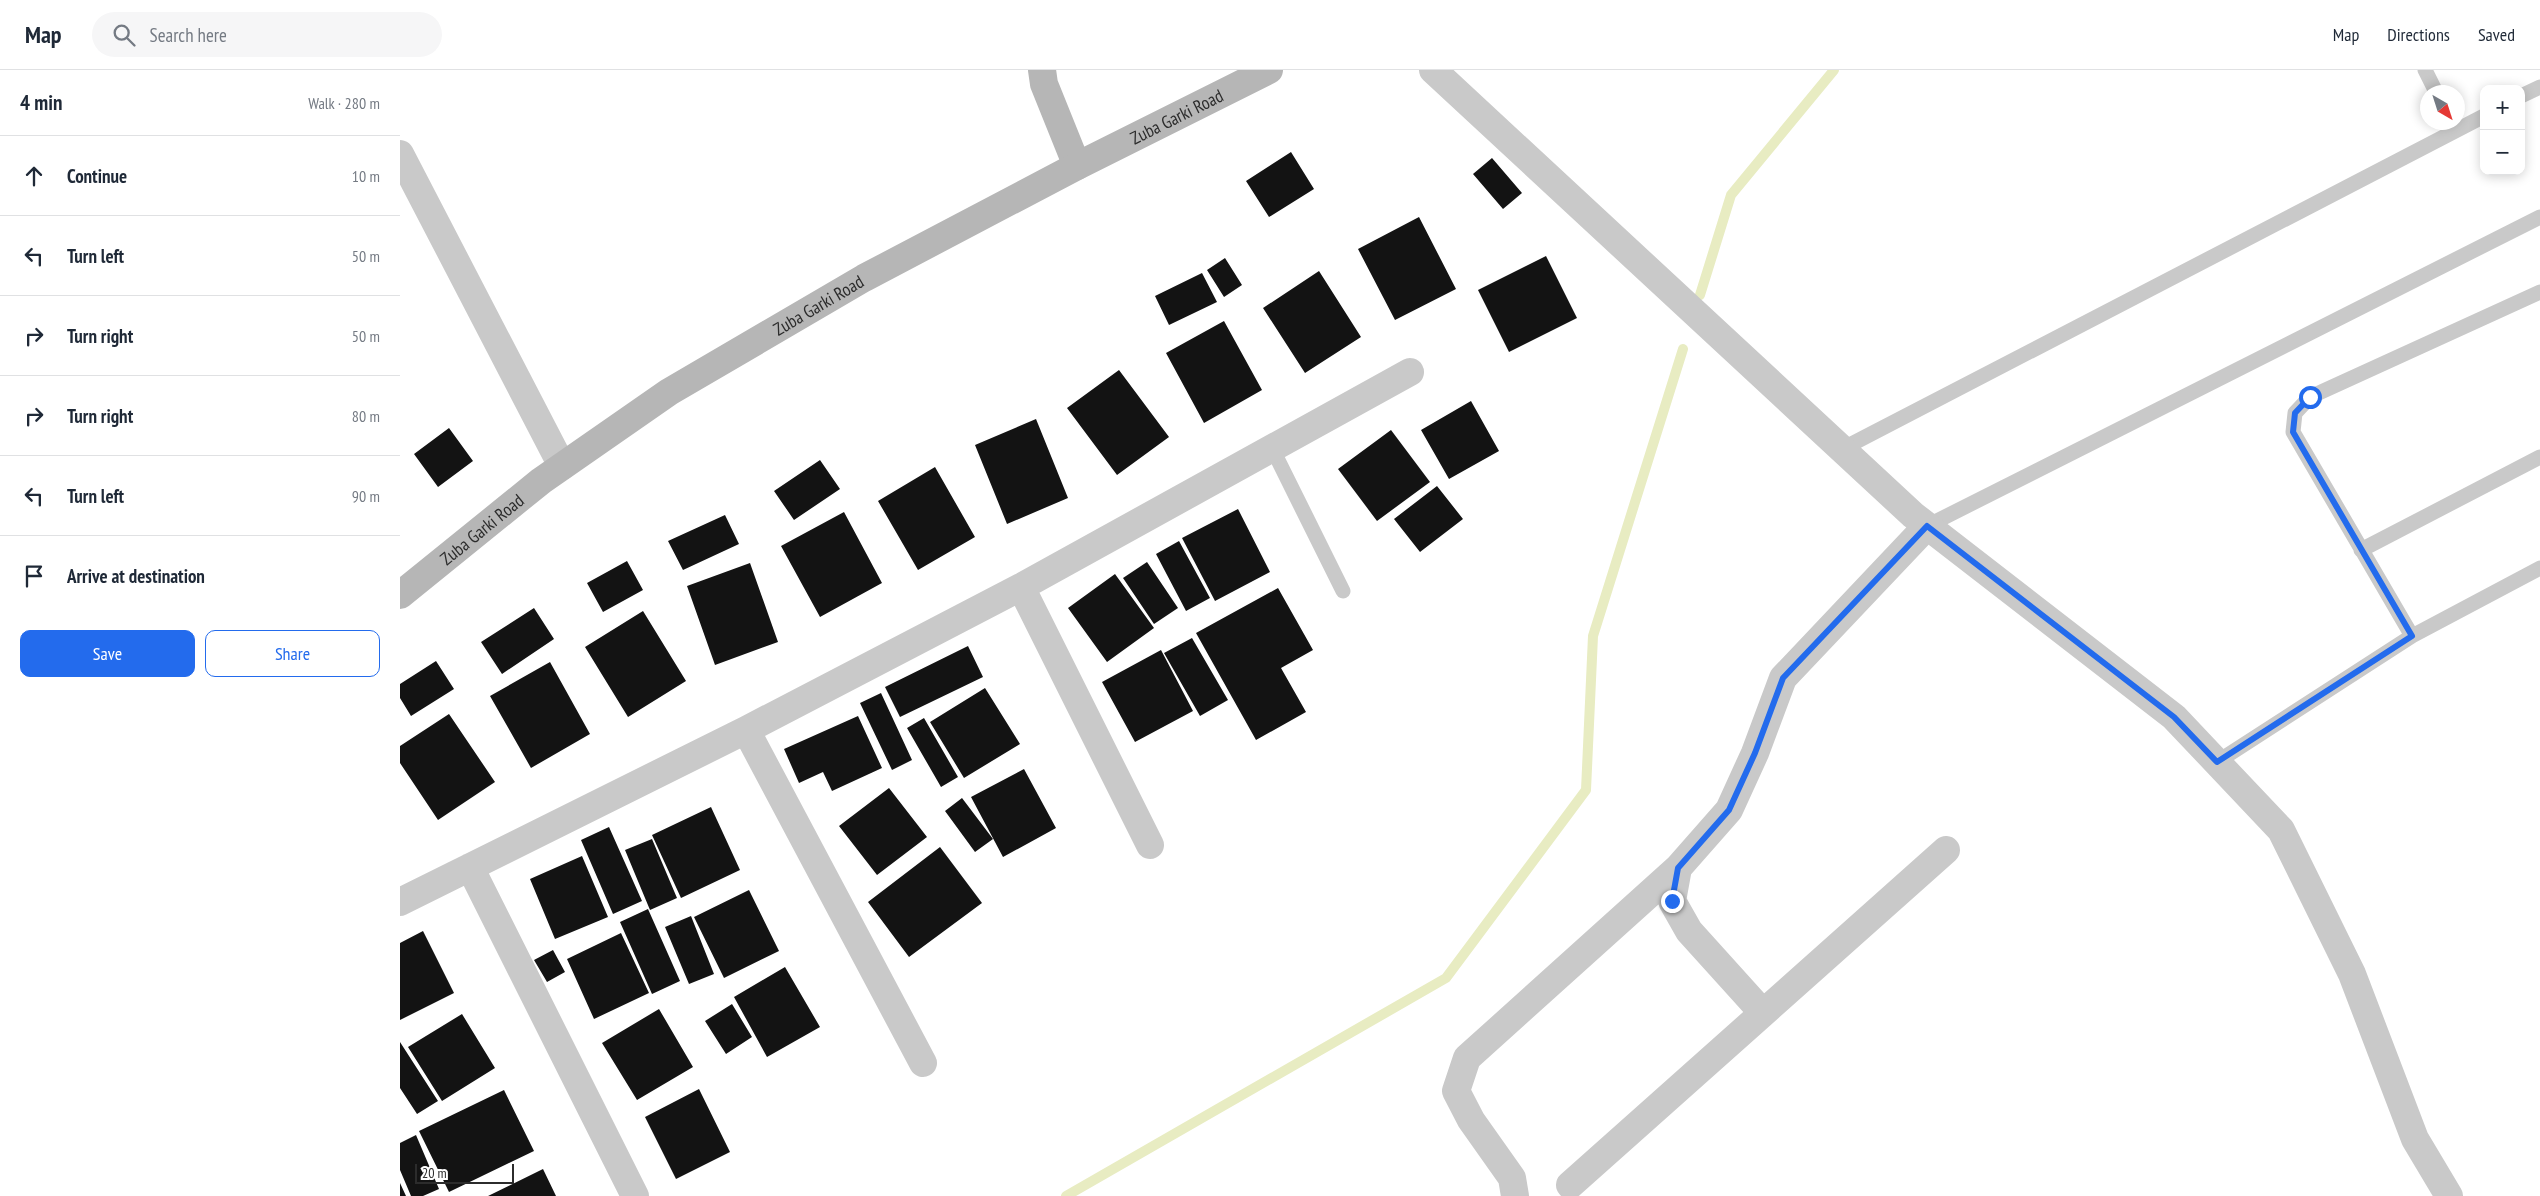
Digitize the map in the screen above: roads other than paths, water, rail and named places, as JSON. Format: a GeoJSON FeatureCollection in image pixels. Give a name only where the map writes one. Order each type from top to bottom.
{"type":"FeatureCollection","features":[{"type":"Feature","properties":{"kind":"main road"},"geometry":{"type":"LineString","coordinates":[[1042,70],[1044,84],[1077,166]]}},
{"type":"Feature","properties":{"kind":"main road","name":"Zuba Garki Road"},"geometry":{"type":"LineString","coordinates":[[400,595],[443,558],[562,466],[669,392],[855,283],[1077,166],[1270,70]]}},
{"type":"Feature","properties":{"kind":"street"},"geometry":{"type":"LineString","coordinates":[[1432,70],[1927,526],[2174,717],[2281,830],[2352,974],[2414,1139],[2449,1196]]}},
{"type":"Feature","properties":{"kind":"street"},"geometry":{"type":"LineString","coordinates":[[400,154],[562,466]]}},
{"type":"Feature","properties":{"kind":"street"},"geometry":{"type":"LineString","coordinates":[[400,902],[746,730],[1021,587],[1410,372]]}},
{"type":"Feature","properties":{"kind":"street"},"geometry":{"type":"LineString","coordinates":[[1515,1196],[1512,1178],[1471,1120],[1456,1091],[1467,1058],[1678,868],[1729,810],[1755,753],[1783,678],[1927,526]]}},
{"type":"Feature","properties":{"kind":"street"},"geometry":{"type":"LineString","coordinates":[[1021,587],[1150,846]]}},
{"type":"Feature","properties":{"kind":"street"},"geometry":{"type":"LineString","coordinates":[[746,730],[923,1063]]}},
{"type":"Feature","properties":{"kind":"street"},"geometry":{"type":"LineString","coordinates":[[1570,1185],[1946,850]]}},
{"type":"Feature","properties":{"kind":"street"},"geometry":{"type":"LineString","coordinates":[[470,867],[635,1196]]}},
{"type":"Feature","properties":{"kind":"street"},"geometry":{"type":"LineString","coordinates":[[1678,868],[1672,901],[1689,931],[1763,1013]]}},
{"type":"Feature","properties":{"kind":"lane"},"geometry":{"type":"LineString","coordinates":[[2425,70],[2432,85]]}},
{"type":"Feature","properties":{"kind":"lane"},"geometry":{"type":"LineString","coordinates":[[2525,94],[2540,87]]}},
{"type":"Feature","properties":{"kind":"lane"},"geometry":{"type":"LineString","coordinates":[[2465,123],[2480,117]]}},
{"type":"Feature","properties":{"kind":"lane"},"geometry":{"type":"LineString","coordinates":[[1842,449],[2446,130]]}},
{"type":"Feature","properties":{"kind":"lane"},"geometry":{"type":"LineString","coordinates":[[1927,526],[2539,220]]}},
{"type":"Feature","properties":{"kind":"lane"},"geometry":{"type":"LineString","coordinates":[[2412,636],[2293,432],[2295,413],[2310,397],[2540,292]]}},
{"type":"Feature","properties":{"kind":"lane"},"geometry":{"type":"LineString","coordinates":[[1272,448],[1343,591]]}},
{"type":"Feature","properties":{"kind":"lane"},"geometry":{"type":"LineString","coordinates":[[2361,550],[2540,457]]}},
{"type":"Feature","properties":{"kind":"lane"},"geometry":{"type":"LineString","coordinates":[[2217,762],[2412,636],[2540,568]]}},
{"type":"Feature","properties":{"kind":"waterway"},"geometry":{"type":"LineString","coordinates":[[1700,295],[1731,195],[1834,70]]}},
{"type":"Feature","properties":{"kind":"waterway"},"geometry":{"type":"LineString","coordinates":[[1066,1196],[1446,978],[1586,790],[1593,636],[1683,349]]}}]}
